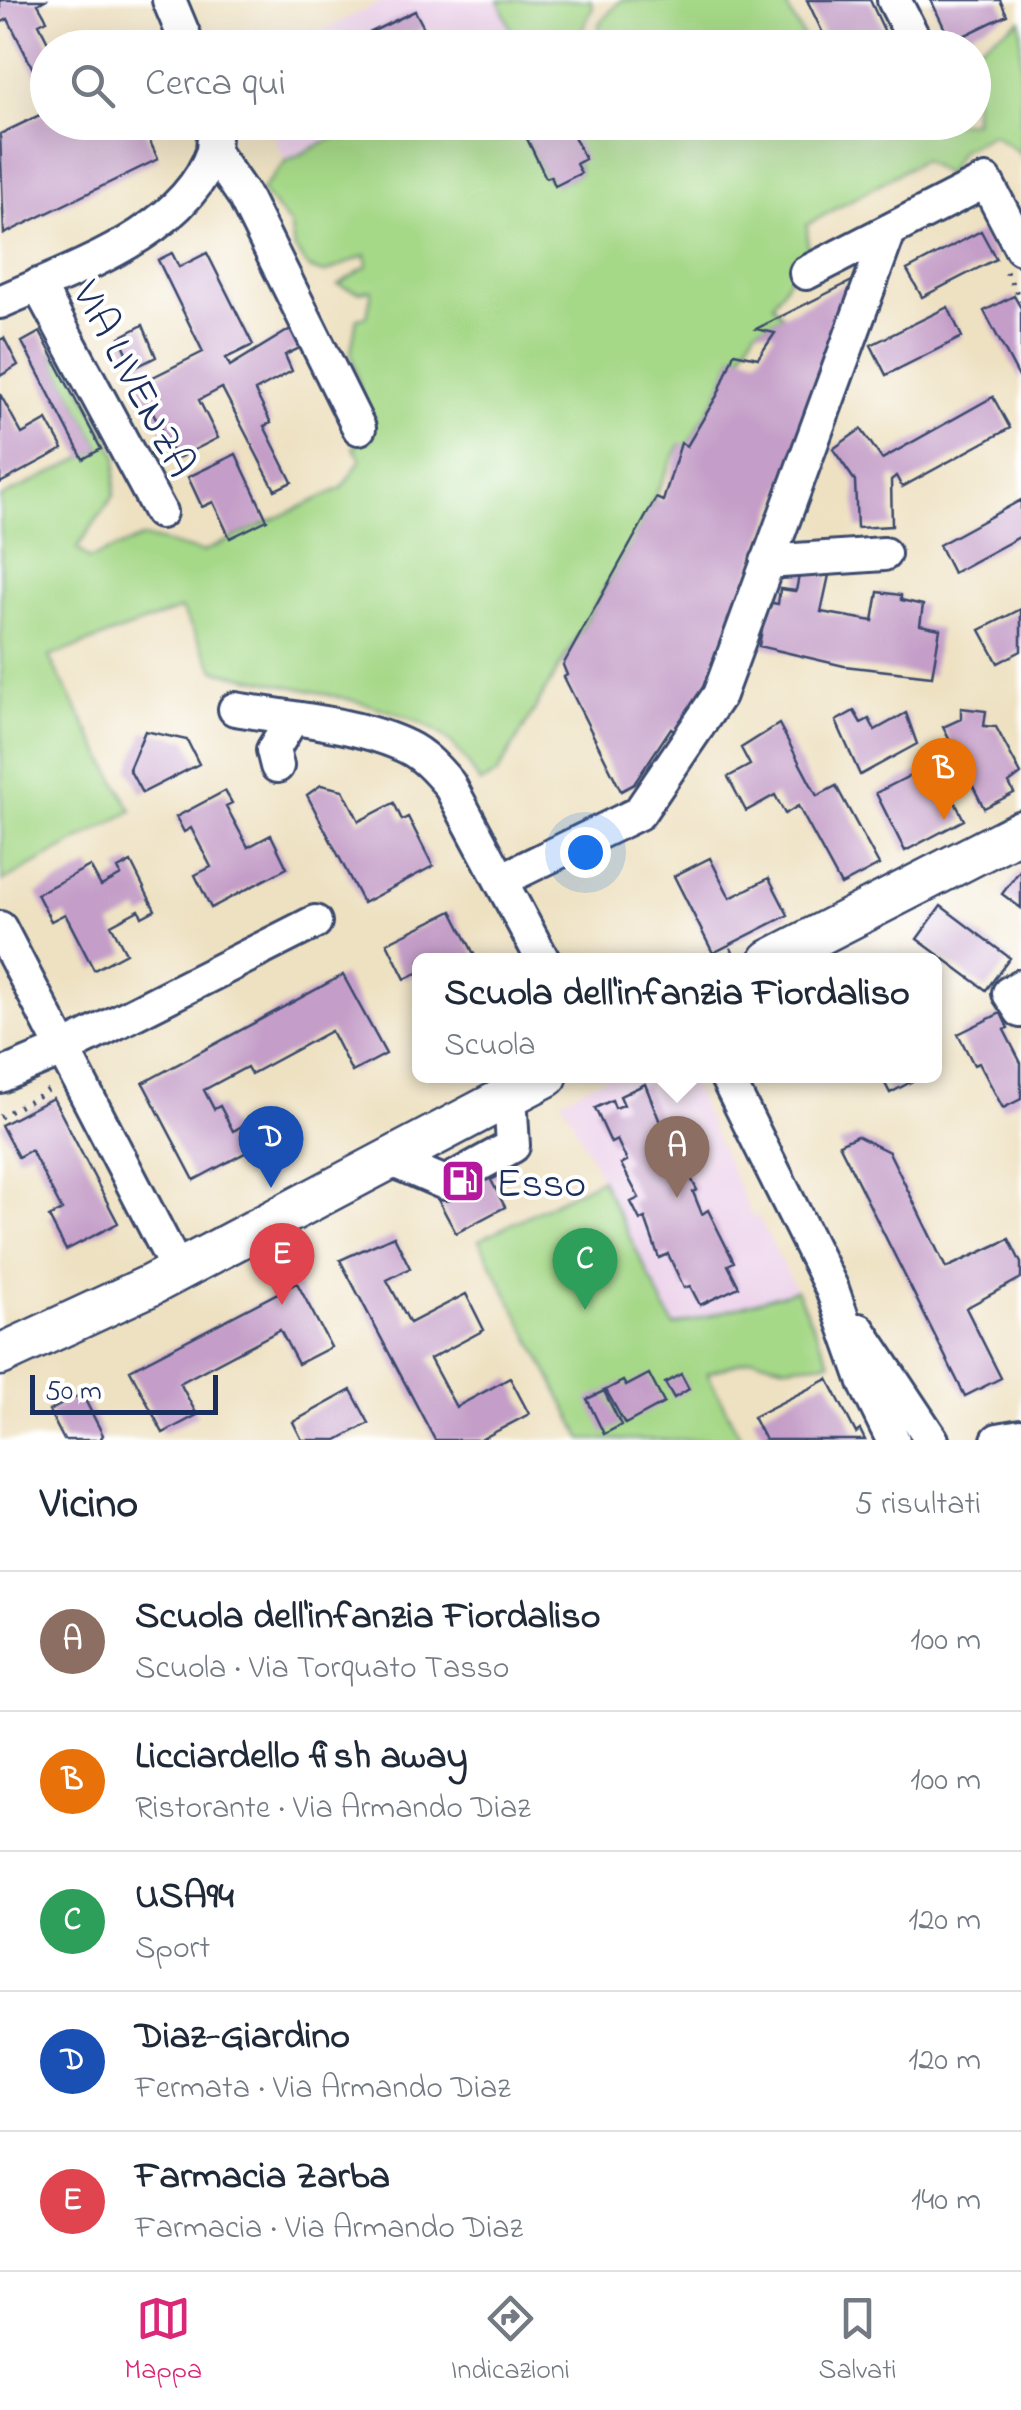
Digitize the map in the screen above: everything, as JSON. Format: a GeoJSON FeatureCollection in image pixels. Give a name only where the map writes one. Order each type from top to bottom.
{"type":"FeatureCollection","features":[{"type":"Feature","properties":{"kind":"main road"},"geometry":{"type":"LineString","coordinates":[[784,953],[1021,831]]}},
{"type":"Feature","properties":{"kind":"main road"},"geometry":{"type":"LineString","coordinates":[[6,1355],[178,1271],[533,1083]]}},
{"type":"Feature","properties":{"kind":"street"},"geometry":{"type":"LineString","coordinates":[[169,0],[181,30]]}},
{"type":"Feature","properties":{"kind":"street"},"geometry":{"type":"LineString","coordinates":[[894,0],[909,30]]}},
{"type":"Feature","properties":{"kind":"street"},"geometry":{"type":"LineString","coordinates":[[0,302],[170,216],[205,175],[213,140]]}},
{"type":"Feature","properties":{"kind":"street"},"geometry":{"type":"LineString","coordinates":[[216,140],[359,428]]}},
{"type":"Feature","properties":{"kind":"street"},"geometry":{"type":"LineString","coordinates":[[806,273],[986,181],[1021,248]]}},
{"type":"Feature","properties":{"kind":"street"},"geometry":{"type":"LineString","coordinates":[[502,880],[622,825],[648,804],[719,695],[889,232]]}},
{"type":"Feature","properties":{"kind":"street","name":"VIA LIVENZA"},"geometry":{"type":"LineString","coordinates":[[38,285],[160,512]]}},
{"type":"Feature","properties":{"kind":"street"},"geometry":{"type":"LineString","coordinates":[[767,562],[884,554]]}},
{"type":"Feature","properties":{"kind":"street"},"geometry":{"type":"LineString","coordinates":[[235,709],[407,747],[428,761],[449,784],[539,953]]}},
{"type":"Feature","properties":{"kind":"street"},"geometry":{"type":"LineString","coordinates":[[268,757],[292,719]]}},
{"type":"Feature","properties":{"kind":"street"},"geometry":{"type":"LineString","coordinates":[[0,1076],[62,1050],[315,922]]}},
{"type":"Feature","properties":{"kind":"street"},"geometry":{"type":"LineString","coordinates":[[0,928],[178,1271]]}},
{"type":"Feature","properties":{"kind":"street"},"geometry":{"type":"LineString","coordinates":[[1021,986],[1009,992],[1021,1012]]}},
{"type":"Feature","properties":{"kind":"street"},"geometry":{"type":"LineString","coordinates":[[729,1083],[832,1289],[866,1385],[893,1440]]}},
{"type":"Feature","properties":{"kind":"street"},"geometry":{"type":"LineString","coordinates":[[832,1289],[932,1440]]}},
{"type":"Feature","properties":{"kind":"street"},"geometry":{"type":"LineString","coordinates":[[998,1440],[1021,1436]]}},
{"type":"Feature","properties":{"kind":"path"},"geometry":{"type":"LineString","coordinates":[[0,1117],[60,1084]]}},
{"type":"Feature","properties":{"kind":"shaded area"},"geometry":{"type":"Polygon","coordinates":[[[385,0],[498,0],[513,30],[324,30],[385,0]]]}},
{"type":"Feature","properties":{"kind":"shaded area"},"geometry":{"type":"Polygon","coordinates":[[[276,140],[330,140],[286,161],[276,140]]]}},
{"type":"Feature","properties":{"kind":"shaded area"},"geometry":{"type":"Polygon","coordinates":[[[595,1083],[691,1083],[752,1217],[758,1216],[796,1290],[674,1326],[562,1099],[595,1083]]]}},
{"type":"Feature","properties":{"kind":"green space"},"geometry":{"type":"Polygon","coordinates":[[[498,0],[591,0],[593,7],[582,30],[511,30],[498,0]]]}},
{"type":"Feature","properties":{"kind":"green space"},"geometry":{"type":"Polygon","coordinates":[[[621,0],[783,0],[800,30],[599,30],[599,24],[621,0]]]}},
{"type":"Feature","properties":{"kind":"green space"},"geometry":{"type":"Polygon","coordinates":[[[1021,20],[1021,159],[1020,153],[991,135],[991,39],[1021,20]]]}},
{"type":"Feature","properties":{"kind":"green space"},"geometry":{"type":"Polygon","coordinates":[[[330,140],[527,140],[546,178],[551,176],[556,185],[580,173],[571,140],[980,140],[961,150],[946,174],[922,160],[807,225],[808,249],[773,304],[783,316],[756,329],[741,356],[734,354],[718,394],[687,446],[680,444],[639,530],[497,774],[480,783],[448,741],[411,719],[357,702],[215,670],[181,609],[49,657],[132,811],[2,882],[0,498],[101,449],[50,352],[69,364],[117,456],[114,495],[77,548],[89,559],[144,537],[203,552],[342,488],[361,459],[353,447],[372,438],[351,351],[357,318],[367,316],[372,290],[358,292],[338,285],[367,266],[366,255],[324,273],[310,269],[294,248],[290,224],[261,191],[286,161],[330,140]]]}},
{"type":"Feature","properties":{"kind":"green space"},"geometry":{"type":"Polygon","coordinates":[[[601,1179],[674,1326],[796,1290],[830,1362],[786,1366],[753,1358],[707,1373],[742,1440],[583,1440],[479,1240],[601,1179]]]}},
{"type":"Feature","properties":{"kind":"building"},"geometry":{"type":"Polygon","coordinates":[[[0,0],[45,0],[38,4],[47,20],[39,24],[42,30],[30,30],[30,63],[8,19],[0,23],[0,0]]]}},
{"type":"Feature","properties":{"kind":"building"},"geometry":{"type":"Polygon","coordinates":[[[807,0],[870,0],[884,30],[821,30],[807,0]]]}},
{"type":"Feature","properties":{"kind":"building"},"geometry":{"type":"Polygon","coordinates":[[[931,0],[1000,0],[1007,15],[976,30],[945,30],[931,0]]]}},
{"type":"Feature","properties":{"kind":"building"},"geometry":{"type":"Polygon","coordinates":[[[415,11],[424,28],[420,30],[375,30],[415,11]]]}},
{"type":"Feature","properties":{"kind":"building"},"geometry":{"type":"Polygon","coordinates":[[[30,120],[30,140],[149,140],[158,159],[4,234],[0,134],[30,120]]]}},
{"type":"Feature","properties":{"kind":"building"},"geometry":{"type":"Polygon","coordinates":[[[528,140],[576,140],[585,159],[576,164],[581,173],[555,186],[551,176],[546,178],[528,140]]]}},
{"type":"Feature","properties":{"kind":"building"},"geometry":{"type":"Polygon","coordinates":[[[981,231],[996,259],[922,297],[907,270],[981,231]]]}},
{"type":"Feature","properties":{"kind":"building"},"geometry":{"type":"Polygon","coordinates":[[[172,253],[179,267],[207,253],[253,345],[226,358],[230,366],[294,327],[304,346],[285,355],[292,371],[255,391],[271,423],[264,426],[292,482],[275,490],[222,388],[199,400],[218,438],[176,459],[139,384],[203,352],[158,260],[172,253]]]}},
{"type":"Feature","properties":{"kind":"building"},"geometry":{"type":"Polygon","coordinates":[[[864,275],[692,724],[681,734],[671,728],[634,784],[621,791],[564,677],[567,675],[563,665],[656,498],[663,501],[681,443],[687,446],[718,394],[734,353],[758,358],[775,333],[756,329],[864,275]]]}},
{"type":"Feature","properties":{"kind":"building"},"geometry":{"type":"Polygon","coordinates":[[[1014,296],[1021,308],[1021,381],[984,311],[1014,296]]]}},
{"type":"Feature","properties":{"kind":"building"},"geometry":{"type":"Polygon","coordinates":[[[948,307],[962,337],[886,375],[871,345],[948,307]]]}},
{"type":"Feature","properties":{"kind":"building"},"geometry":{"type":"Polygon","coordinates":[[[143,325],[156,357],[134,368],[120,337],[143,325]]]}},
{"type":"Feature","properties":{"kind":"building"},"geometry":{"type":"Polygon","coordinates":[[[40,332],[101,449],[83,459],[22,342],[40,332]]]}},
{"type":"Feature","properties":{"kind":"building"},"geometry":{"type":"Polygon","coordinates":[[[4,338],[18,365],[0,376],[0,340],[4,338]]]}},
{"type":"Feature","properties":{"kind":"building"},"geometry":{"type":"Polygon","coordinates":[[[0,394],[22,434],[47,420],[63,449],[0,483],[0,394]]]}},
{"type":"Feature","properties":{"kind":"building"},"geometry":{"type":"Polygon","coordinates":[[[993,397],[1010,428],[902,487],[896,476],[891,480],[892,526],[857,528],[855,481],[833,449],[861,429],[882,459],[993,397]]]}},
{"type":"Feature","properties":{"kind":"building"},"geometry":{"type":"Polygon","coordinates":[[[236,454],[267,520],[230,538],[213,502],[202,507],[188,477],[236,454]]]}},
{"type":"Feature","properties":{"kind":"building"},"geometry":{"type":"Polygon","coordinates":[[[1021,500],[1021,536],[953,573],[939,545],[1021,500]]]}},
{"type":"Feature","properties":{"kind":"building"},"geometry":{"type":"Polygon","coordinates":[[[800,570],[829,575],[821,612],[873,621],[878,592],[901,595],[901,600],[923,605],[920,625],[940,629],[932,676],[844,666],[759,646],[767,602],[778,604],[780,589],[796,591],[800,570]]]}},
{"type":"Feature","properties":{"kind":"building"},"geometry":{"type":"Polygon","coordinates":[[[1021,609],[1021,651],[998,663],[980,630],[1021,609]]]}},
{"type":"Feature","properties":{"kind":"building"},"geometry":{"type":"Polygon","coordinates":[[[961,708],[986,711],[984,726],[996,727],[1021,774],[1009,783],[1014,793],[984,808],[943,727],[961,719],[961,708]]]}},
{"type":"Feature","properties":{"kind":"building"},"geometry":{"type":"Polygon","coordinates":[[[854,711],[861,723],[869,719],[875,730],[906,713],[917,744],[860,775],[836,721],[854,711]]]}},
{"type":"Feature","properties":{"kind":"building"},"geometry":{"type":"Polygon","coordinates":[[[779,724],[817,796],[836,786],[879,865],[841,885],[798,806],[785,814],[775,795],[746,811],[728,777],[750,765],[741,748],[779,724]]]}},
{"type":"Feature","properties":{"kind":"building"},"geometry":{"type":"Polygon","coordinates":[[[145,731],[187,740],[199,764],[142,793],[129,769],[145,731]]]}},
{"type":"Feature","properties":{"kind":"building"},"geometry":{"type":"Polygon","coordinates":[[[935,763],[964,820],[905,851],[876,793],[935,763]]]}},
{"type":"Feature","properties":{"kind":"building"},"geometry":{"type":"Polygon","coordinates":[[[321,785],[343,790],[359,821],[394,803],[402,820],[408,817],[433,866],[363,903],[307,795],[321,785]]]}},
{"type":"Feature","properties":{"kind":"building"},"geometry":{"type":"Polygon","coordinates":[[[225,791],[232,803],[226,806],[248,847],[271,835],[287,868],[211,908],[195,875],[211,867],[191,828],[184,832],[176,817],[225,791]]]}},
{"type":"Feature","properties":{"kind":"building"},"geometry":{"type":"Polygon","coordinates":[[[710,858],[730,898],[769,878],[788,915],[713,953],[674,876],[710,858]]]}},
{"type":"Feature","properties":{"kind":"building"},"geometry":{"type":"Polygon","coordinates":[[[131,862],[155,910],[142,917],[139,910],[111,925],[126,953],[94,970],[65,914],[51,921],[37,894],[90,866],[101,886],[121,875],[118,869],[131,862]]]}},
{"type":"Feature","properties":{"kind":"building"},"geometry":{"type":"Polygon","coordinates":[[[1021,869],[1021,908],[1002,894],[1021,869]]]}},
{"type":"Feature","properties":{"kind":"building"},"geometry":{"type":"Polygon","coordinates":[[[941,906],[1010,958],[986,990],[942,957],[942,953],[917,939],[941,906]]]}},
{"type":"Feature","properties":{"kind":"building"},"geometry":{"type":"Polygon","coordinates":[[[452,911],[473,953],[412,953],[412,976],[405,979],[387,943],[452,911]]]}},
{"type":"Feature","properties":{"kind":"building"},"geometry":{"type":"Polygon","coordinates":[[[343,975],[386,1054],[352,1072],[331,1031],[251,1074],[247,1067],[204,1090],[214,1109],[220,1106],[233,1131],[244,1125],[256,1147],[194,1180],[143,1083],[343,975]]]}},
{"type":"Feature","properties":{"kind":"building"},"geometry":{"type":"Polygon","coordinates":[[[1001,1013],[1008,1028],[1004,1030],[1021,1063],[1021,1099],[1003,1108],[958,1034],[1001,1013]]]}},
{"type":"Feature","properties":{"kind":"building"},"geometry":{"type":"Polygon","coordinates":[[[885,1083],[909,1083],[890,1093],[885,1083]]]}},
{"type":"Feature","properties":{"kind":"building"},"geometry":{"type":"Polygon","coordinates":[[[645,1084],[667,1140],[671,1139],[697,1190],[693,1192],[702,1214],[708,1210],[734,1262],[728,1265],[739,1287],[700,1305],[690,1286],[684,1288],[668,1254],[659,1258],[645,1218],[640,1220],[631,1202],[639,1198],[621,1164],[627,1161],[617,1140],[611,1143],[595,1108],[612,1100],[615,1108],[624,1105],[620,1096],[645,1084]]]}},
{"type":"Feature","properties":{"kind":"building"},"geometry":{"type":"Polygon","coordinates":[[[53,1098],[118,1223],[66,1250],[49,1217],[62,1210],[31,1150],[18,1157],[1,1125],[53,1098]]]}},
{"type":"Feature","properties":{"kind":"building"},"geometry":{"type":"Polygon","coordinates":[[[857,1136],[889,1152],[946,1268],[1009,1239],[1021,1263],[1021,1278],[966,1308],[1001,1378],[965,1396],[839,1144],[857,1136]]]}},
{"type":"Feature","properties":{"kind":"building"},"geometry":{"type":"Polygon","coordinates":[[[503,1146],[514,1168],[491,1180],[505,1207],[456,1233],[430,1185],[503,1146]]]}},
{"type":"Feature","properties":{"kind":"building"},"geometry":{"type":"Polygon","coordinates":[[[394,1236],[410,1268],[387,1280],[410,1323],[466,1294],[484,1330],[430,1359],[456,1407],[510,1378],[529,1414],[480,1440],[435,1440],[340,1260],[394,1236]]]}},
{"type":"Feature","properties":{"kind":"building"},"geometry":{"type":"Polygon","coordinates":[[[297,1283],[331,1347],[298,1364],[280,1330],[180,1383],[197,1415],[163,1433],[130,1370],[297,1283]]]}},
{"type":"Feature","properties":{"kind":"building"},"geometry":{"type":"Polygon","coordinates":[[[649,1374],[664,1403],[625,1424],[606,1390],[623,1381],[626,1386],[649,1374]]]}},
{"type":"Feature","properties":{"kind":"building"},"geometry":{"type":"Polygon","coordinates":[[[681,1374],[689,1389],[674,1398],[665,1383],[681,1374]]]}},
{"type":"Feature","properties":{"kind":"building"},"geometry":{"type":"Polygon","coordinates":[[[828,1379],[856,1433],[860,1430],[865,1440],[765,1440],[753,1417],[828,1379]]]}},
{"type":"Feature","properties":{"kind":"building"},"geometry":{"type":"Polygon","coordinates":[[[351,1390],[369,1423],[337,1440],[302,1440],[293,1422],[351,1390]]]}},
{"type":"Feature","properties":{"kind":"building"},"geometry":{"type":"Polygon","coordinates":[[[604,1391],[621,1425],[604,1434],[587,1399],[604,1391]]]}},
{"type":"Feature","properties":{"kind":"building"},"geometry":{"type":"Polygon","coordinates":[[[82,1394],[103,1435],[100,1440],[64,1440],[49,1411],[82,1394]]]}},
{"type":"Feature","properties":{"kind":"place","name":"Licciardello fish away"},"geometry":{"type":"Point","coordinates":[944,820]}},
{"type":"Feature","properties":{"kind":"place","name":"Esso"},"geometry":{"type":"Point","coordinates":[463,1181]}},
{"type":"Feature","properties":{"kind":"place","name":"Diaz-Giardino"},"geometry":{"type":"Point","coordinates":[271,1188]}},
{"type":"Feature","properties":{"kind":"place","name":"Scuola dell'infanzia Fiordaliso"},"geometry":{"type":"Point","coordinates":[677,1198]}},
{"type":"Feature","properties":{"kind":"place","name":"Farmacia Zarba"},"geometry":{"type":"Point","coordinates":[282,1305]}},
{"type":"Feature","properties":{"kind":"place","name":"USA94"},"geometry":{"type":"Point","coordinates":[585,1310]}}]}
